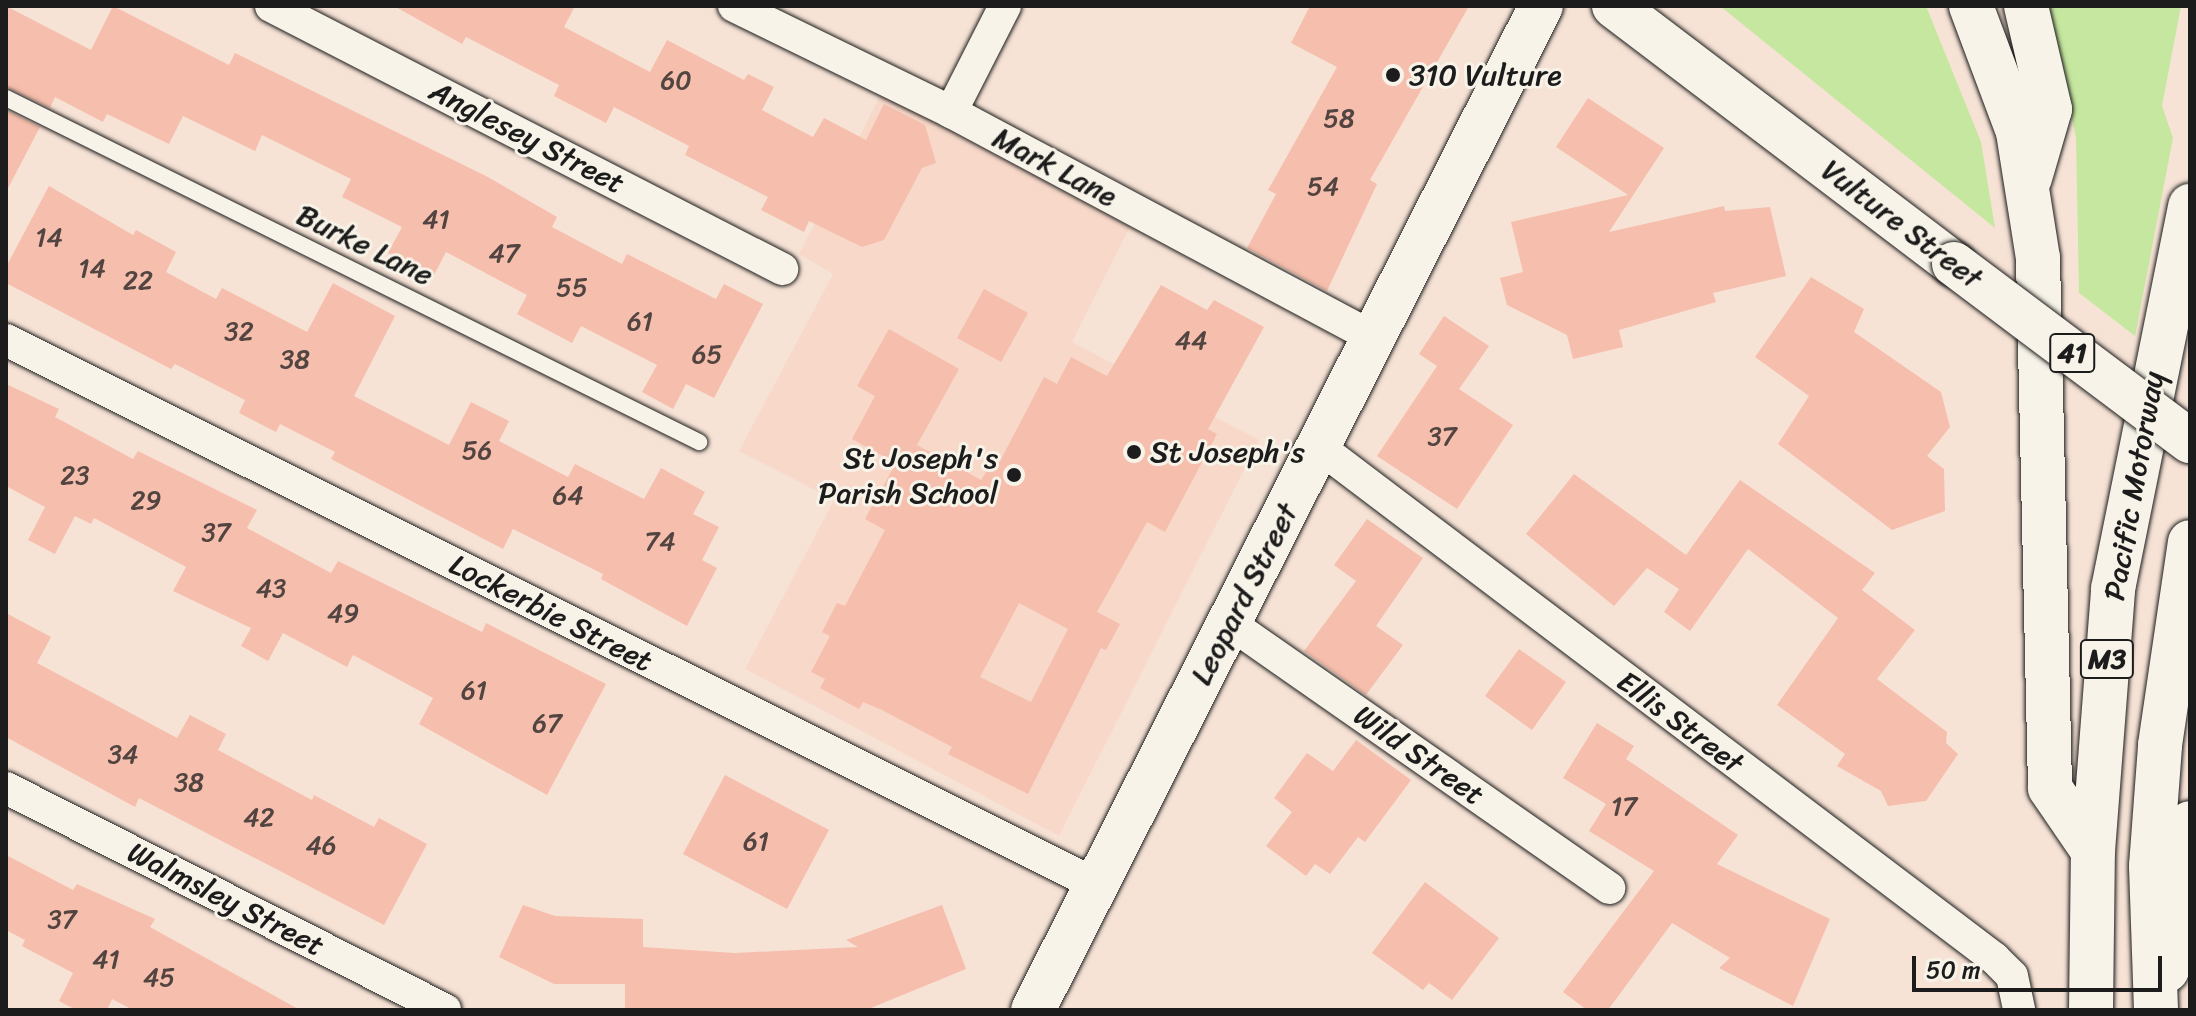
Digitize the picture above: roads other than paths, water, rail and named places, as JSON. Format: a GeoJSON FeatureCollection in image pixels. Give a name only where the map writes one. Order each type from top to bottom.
{"type":"FeatureCollection","features":[{"type":"Feature","properties":{"kind":"main road","name":"Leopard Street"},"geometry":{"type":"LineString","coordinates":[[1033,1010],[1541,6]]}},
{"type":"Feature","properties":{"kind":"main road","name":"Vulture Street"},"geometry":{"type":"LineString","coordinates":[[1614,6],[2190,441]]}},
{"type":"Feature","properties":{"kind":"main road"},"geometry":{"type":"LineString","coordinates":[[1971,6],[2002,83],[2028,182],[2043,347],[2050,788],[2093,851]]}},
{"type":"Feature","properties":{"kind":"main road"},"geometry":{"type":"LineString","coordinates":[[2026,6],[2050,109],[2028,182]]}},
{"type":"Feature","properties":{"kind":"main road","name":"Pacific Motorway"},"geometry":{"type":"LineString","coordinates":[[2091,1010],[2093,851],[2113,589],[2190,206]]}},
{"type":"Feature","properties":{"kind":"main road","name":"M3"},"geometry":{"type":"LineString","coordinates":[[2156,1010],[2151,866],[2160,745],[2190,542]]}},
{"type":"Feature","properties":{"kind":"main road"},"geometry":{"type":"LineString","coordinates":[[2156,1010],[2183,918],[2190,823]]}},
{"type":"Feature","properties":{"kind":"street","name":"Anglesey Street"},"geometry":{"type":"LineString","coordinates":[[271,6],[782,269]]}},
{"type":"Feature","properties":{"kind":"street","name":"Mark Lane"},"geometry":{"type":"LineString","coordinates":[[734,6],[951,112],[1373,337]]}},
{"type":"Feature","properties":{"kind":"street"},"geometry":{"type":"LineString","coordinates":[[951,112],[1005,6]]}},
{"type":"Feature","properties":{"kind":"street","name":"Lockerbie Street"},"geometry":{"type":"LineString","coordinates":[[6,340],[1097,885]]}},
{"type":"Feature","properties":{"kind":"street","name":"Ellis Street"},"geometry":{"type":"LineString","coordinates":[[1319,447],[1994,958],[2014,979],[2019,1010]]}},
{"type":"Feature","properties":{"kind":"street","name":"Wild Street"},"geometry":{"type":"LineString","coordinates":[[1228,622],[1610,888]]}},
{"type":"Feature","properties":{"kind":"street","name":"Walmsley Street"},"geometry":{"type":"LineString","coordinates":[[6,788],[445,1010]]}},
{"type":"Feature","properties":{"kind":"lane","name":"Burke Lane"},"geometry":{"type":"LineString","coordinates":[[6,98],[699,442]]}},
{"type":"Feature","properties":{"kind":"place","name":"310 Vulture"},"geometry":{"type":"Point","coordinates":[1393,75]}},
{"type":"Feature","properties":{"kind":"place","name":"St Joseph's"},"geometry":{"type":"Point","coordinates":[1134,452]}},
{"type":"Feature","properties":{"kind":"place","name":"St Joseph's Parish School"},"geometry":{"type":"Point","coordinates":[1014,475]}}]}
